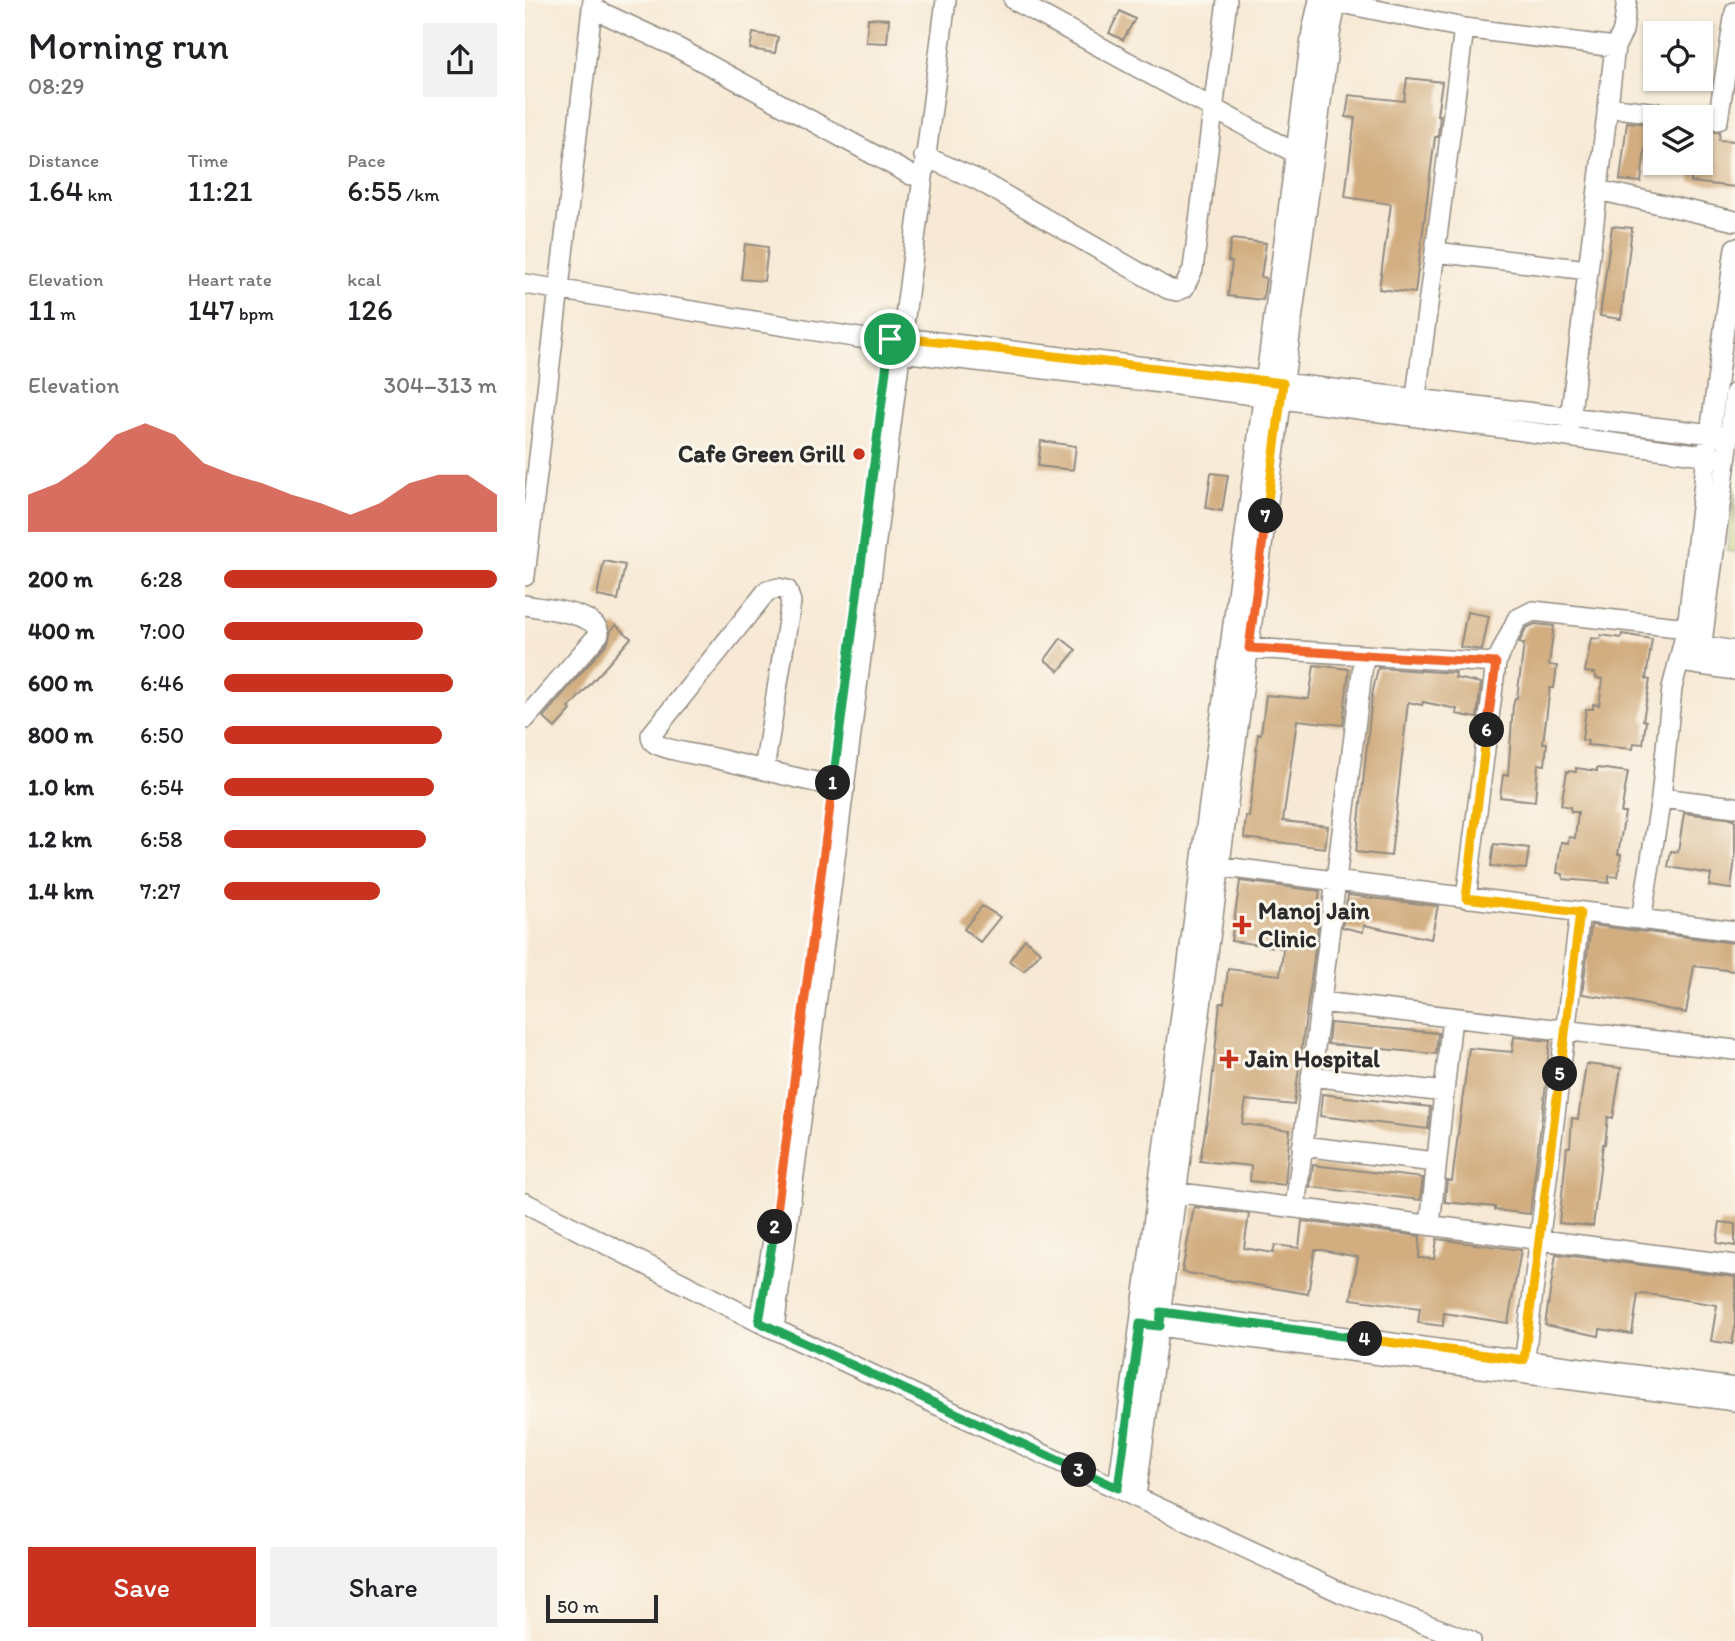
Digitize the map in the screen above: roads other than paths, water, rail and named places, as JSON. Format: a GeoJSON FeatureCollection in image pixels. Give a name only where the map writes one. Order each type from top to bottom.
{"type":"FeatureCollection","features":[{"type":"Feature","properties":{"kind":"street"},"geometry":{"type":"LineString","coordinates":[[767,1326],[839,787],[934,0]]}},
{"type":"Feature","properties":{"kind":"street"},"geometry":{"type":"LineString","coordinates":[[892,343],[924,156],[946,0]]}},
{"type":"Feature","properties":{"kind":"street"},"geometry":{"type":"LineString","coordinates":[[1014,0],[1035,5],[1296,153]]}},
{"type":"Feature","properties":{"kind":"street"},"geometry":{"type":"LineString","coordinates":[[924,156],[978,180],[1168,289],[1184,289],[1193,269],[1227,0]]}},
{"type":"Feature","properties":{"kind":"street"},"geometry":{"type":"LineString","coordinates":[[1330,0],[1464,28],[1615,47]]}},
{"type":"Feature","properties":{"kind":"street"},"geometry":{"type":"LineString","coordinates":[[1273,390],[1296,153],[1312,31],[1330,0]]}},
{"type":"Feature","properties":{"kind":"street"},"geometry":{"type":"LineString","coordinates":[[1136,1496],[1151,1318],[1167,1191],[1273,390],[1330,34],[1330,0]]}},
{"type":"Feature","properties":{"kind":"street"},"geometry":{"type":"LineString","coordinates":[[1569,427],[1615,47],[1623,32],[1627,0]]}},
{"type":"Feature","properties":{"kind":"street"},"geometry":{"type":"LineString","coordinates":[[525,576],[529,508],[560,289],[592,4],[688,53],[911,175]]}},
{"type":"Feature","properties":{"kind":"street"},"geometry":{"type":"LineString","coordinates":[[1718,121],[1730,69],[1735,12]]}},
{"type":"Feature","properties":{"kind":"street"},"geometry":{"type":"LineString","coordinates":[[1415,408],[1464,28]]}},
{"type":"Feature","properties":{"kind":"street"},"geometry":{"type":"LineString","coordinates":[[1607,107],[1643,111]]}},
{"type":"Feature","properties":{"kind":"street"},"geometry":{"type":"LineString","coordinates":[[1598,190],[1735,221]]}},
{"type":"Feature","properties":{"kind":"street"},"geometry":{"type":"LineString","coordinates":[[1641,920],[1661,798],[1672,688],[1690,649],[1717,457],[1735,248]]}},
{"type":"Feature","properties":{"kind":"street"},"geometry":{"type":"LineString","coordinates":[[1435,252],[1588,270]]}},
{"type":"Feature","properties":{"kind":"street"},"geometry":{"type":"LineString","coordinates":[[525,284],[892,343],[1569,427],[1720,435]]}},
{"type":"Feature","properties":{"kind":"street"},"geometry":{"type":"LineString","coordinates":[[1720,435],[1735,393]]}},
{"type":"Feature","properties":{"kind":"street"},"geometry":{"type":"LineString","coordinates":[[1569,427],[1717,457]]}},
{"type":"Feature","properties":{"kind":"street"},"geometry":{"type":"LineString","coordinates":[[1210,866],[1249,648],[1249,570]]}},
{"type":"Feature","properties":{"kind":"street"},"geometry":{"type":"LineString","coordinates":[[764,770],[792,602],[787,590],[778,588],[767,591],[651,735],[655,743],[764,770],[839,787]]}},
{"type":"Feature","properties":{"kind":"street"},"geometry":{"type":"LineString","coordinates":[[525,605],[590,619],[599,630],[599,634],[525,719]]}},
{"type":"Feature","properties":{"kind":"street"},"geometry":{"type":"LineString","coordinates":[[1466,898],[1496,663],[1517,619],[1533,611],[1690,649],[1735,651]]}},
{"type":"Feature","properties":{"kind":"street"},"geometry":{"type":"LineString","coordinates":[[1249,648],[1496,663]]}},
{"type":"Feature","properties":{"kind":"street"},"geometry":{"type":"LineString","coordinates":[[1690,649],[1735,670]]}},
{"type":"Feature","properties":{"kind":"street"},"geometry":{"type":"LineString","coordinates":[[1296,1208],[1364,656]]}},
{"type":"Feature","properties":{"kind":"street"},"geometry":{"type":"LineString","coordinates":[[1661,798],[1735,807]]}},
{"type":"Feature","properties":{"kind":"street"},"geometry":{"type":"LineString","coordinates":[[1210,866],[1735,932]]}},
{"type":"Feature","properties":{"kind":"street"},"geometry":{"type":"LineString","coordinates":[[1523,1367],[1580,912]]}},
{"type":"Feature","properties":{"kind":"street"},"geometry":{"type":"LineString","coordinates":[[1321,1002],[1735,1050]]}},
{"type":"Feature","properties":{"kind":"street"},"geometry":{"type":"LineString","coordinates":[[1430,1225],[1453,1017]]}},
{"type":"Feature","properties":{"kind":"street"},"geometry":{"type":"LineString","coordinates":[[1311,1076],[1444,1092]]}},
{"type":"Feature","properties":{"kind":"street"},"geometry":{"type":"LineString","coordinates":[[1302,1146],[1435,1162]]}},
{"type":"Feature","properties":{"kind":"street"},"geometry":{"type":"LineString","coordinates":[[1167,1191],[1735,1265]]}},
{"type":"Feature","properties":{"kind":"street"},"geometry":{"type":"LineString","coordinates":[[525,1203],[767,1326],[1342,1593],[1471,1641]]}},
{"type":"Feature","properties":{"kind":"street"},"geometry":{"type":"LineString","coordinates":[[1118,1488],[1151,1318]]}},
{"type":"Feature","properties":{"kind":"street"},"geometry":{"type":"LineString","coordinates":[[1151,1318],[1523,1367],[1735,1401]]}},
{"type":"Feature","properties":{"kind":"street"},"geometry":{"type":"LineString","coordinates":[[1523,1367],[1735,1388]]}},
{"type":"Feature","properties":{"kind":"place","name":"Cafe Green Grill"},"geometry":{"type":"Point","coordinates":[859,454]}},
{"type":"Feature","properties":{"kind":"place","name":"Manoj Jain Clinic"},"geometry":{"type":"Point","coordinates":[1242,925]}},
{"type":"Feature","properties":{"kind":"place","name":"Jain Hospital"},"geometry":{"type":"Point","coordinates":[1229,1059]}}]}
